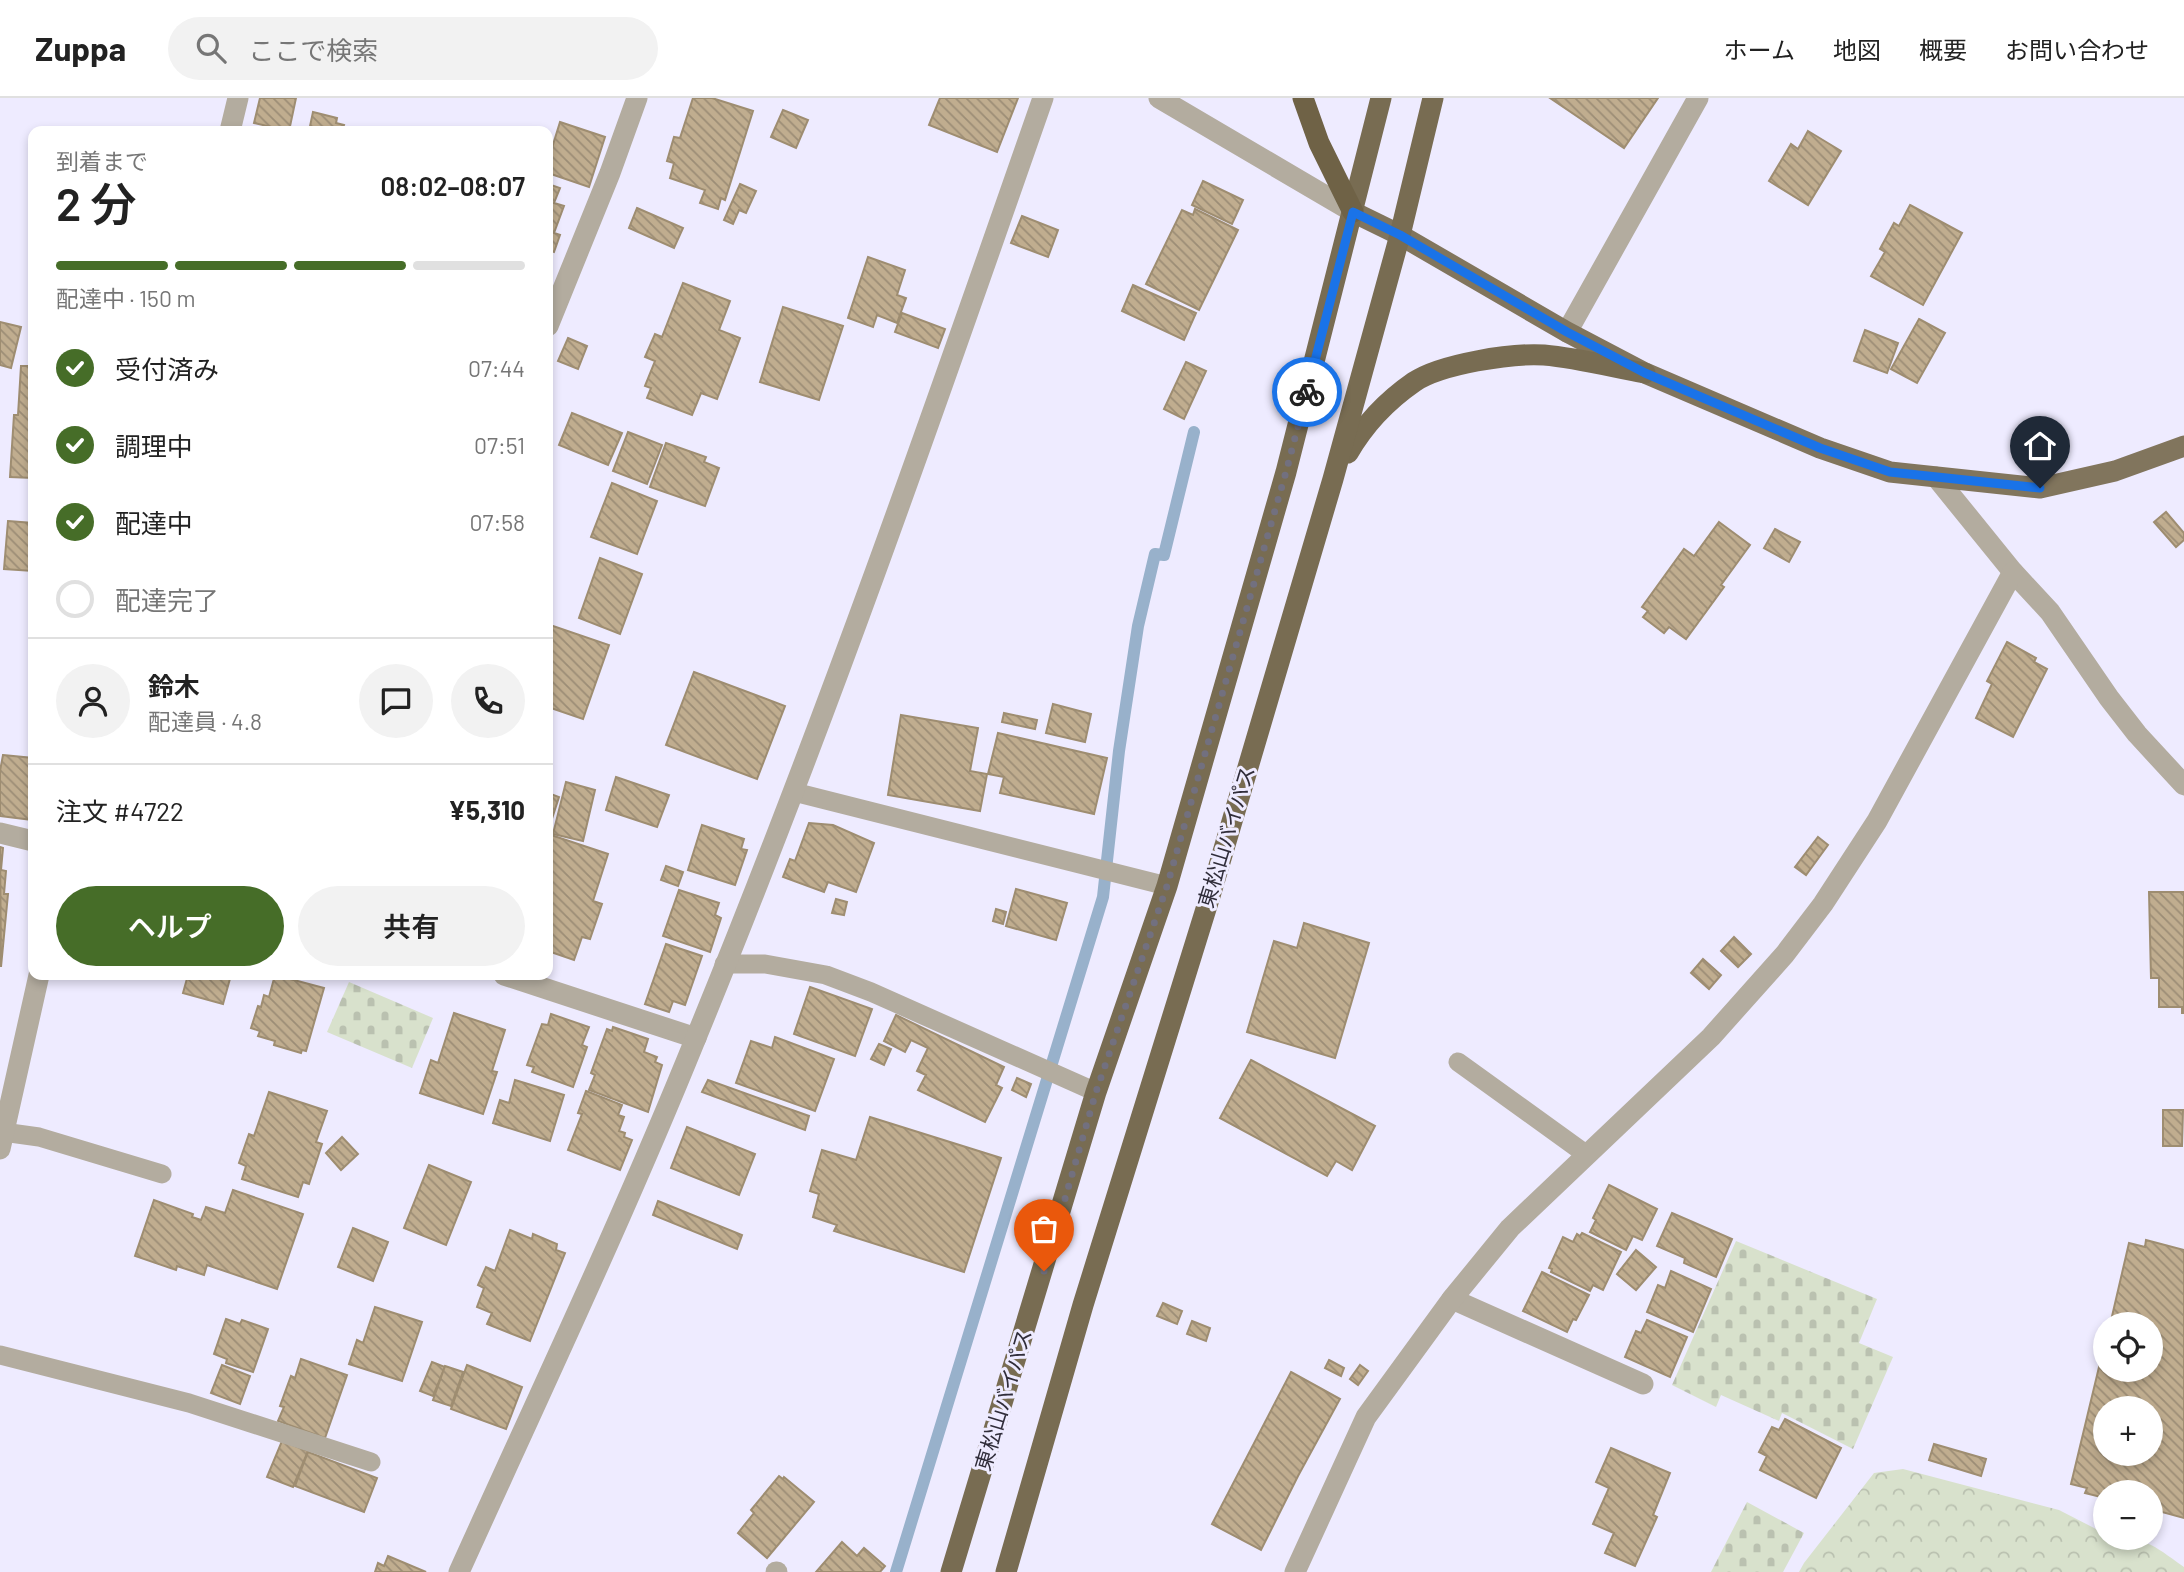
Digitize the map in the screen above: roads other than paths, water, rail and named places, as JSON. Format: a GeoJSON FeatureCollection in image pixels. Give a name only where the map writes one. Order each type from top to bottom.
{"type":"FeatureCollection","features":[{"type":"Feature","properties":{"kind":"highway"},"geometry":{"type":"LineString","coordinates":[[1303,98],[1319,143],[1353,212]]}},
{"type":"Feature","properties":{"kind":"highway","name":"東松山バイパス"},"geometry":{"type":"LineString","coordinates":[[951,1572],[1096,1092],[1167,886],[1286,472],[1381,98]]}},
{"type":"Feature","properties":{"kind":"highway","name":"東松山バイパス"},"geometry":{"type":"LineString","coordinates":[[1006,1572],[1083,1305],[1210,896],[1334,479],[1400,235],[1433,98]]}},
{"type":"Feature","properties":{"kind":"highway"},"geometry":{"type":"LineString","coordinates":[[1334,479],[1360,431],[1394,398],[1416,381],[1453,367],[1495,358],[1544,355],[1645,373]]}},
{"type":"Feature","properties":{"kind":"main road"},"geometry":{"type":"LineString","coordinates":[[1353,212],[1400,235],[1567,332],[1645,373],[1820,448],[1890,472],[2040,488],[2115,471],[2184,446]]}},
{"type":"Feature","properties":{"kind":"street"},"geometry":{"type":"LineString","coordinates":[[231,126],[238,98]]}},
{"type":"Feature","properties":{"kind":"street"},"geometry":{"type":"LineString","coordinates":[[553,314],[637,98]]}},
{"type":"Feature","properties":{"kind":"street"},"geometry":{"type":"LineString","coordinates":[[459,1572],[631,1193],[794,792],[942,388],[1043,98]]}},
{"type":"Feature","properties":{"kind":"street"},"geometry":{"type":"LineString","coordinates":[[1158,98],[1353,212]]}},
{"type":"Feature","properties":{"kind":"street"},"geometry":{"type":"LineString","coordinates":[[1567,332],[1698,98]]}},
{"type":"Feature","properties":{"kind":"street"},"geometry":{"type":"LineString","coordinates":[[1936,477],[2013,572],[2050,612],[2137,734],[2184,785]]}},
{"type":"Feature","properties":{"kind":"street"},"geometry":{"type":"LineString","coordinates":[[1295,1572],[1366,1417],[1452,1299],[1510,1228],[1711,1037],[1785,954],[1823,904],[1877,821],[2013,572]]}},
{"type":"Feature","properties":{"kind":"street"},"geometry":{"type":"LineString","coordinates":[[0,833],[28,840]]}},
{"type":"Feature","properties":{"kind":"street"},"geometry":{"type":"LineString","coordinates":[[2,1140],[38,980]]}},
{"type":"Feature","properties":{"kind":"street"},"geometry":{"type":"LineString","coordinates":[[518,980],[696,1038]]}},
{"type":"Feature","properties":{"kind":"street"},"geometry":{"type":"LineString","coordinates":[[1452,1299],[1643,1384]]}},
{"type":"Feature","properties":{"kind":"lane"},"geometry":{"type":"LineString","coordinates":[[794,792],[1167,886]]}},
{"type":"Feature","properties":{"kind":"lane"},"geometry":{"type":"LineString","coordinates":[[724,964],[765,964],[826,975],[871,992],[1096,1092]]}},
{"type":"Feature","properties":{"kind":"lane"},"geometry":{"type":"LineString","coordinates":[[1458,1062],[1587,1155]]}},
{"type":"Feature","properties":{"kind":"lane"},"geometry":{"type":"LineString","coordinates":[[2,1140],[39,1137],[162,1174]]}},
{"type":"Feature","properties":{"kind":"lane"},"geometry":{"type":"LineString","coordinates":[[0,1355],[189,1403],[371,1462]]}},
{"type":"Feature","properties":{"kind":"waterway"},"geometry":{"type":"LineString","coordinates":[[896,1572],[1103,897],[1119,751],[1138,626],[1155,554],[1164,555],[1194,432]]}}]}
